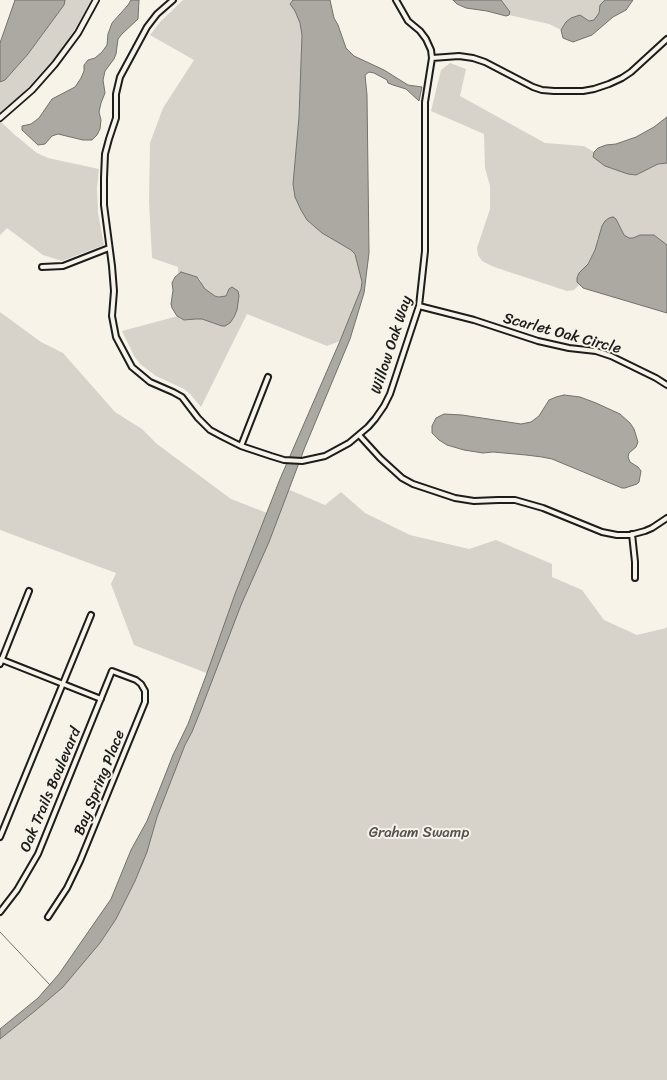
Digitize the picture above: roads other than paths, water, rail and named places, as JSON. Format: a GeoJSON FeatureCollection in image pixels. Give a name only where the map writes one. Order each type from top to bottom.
{"type":"FeatureCollection","features":[{"type":"Feature","properties":{"kind":"street"},"geometry":{"type":"LineString","coordinates":[[0,118],[32,90],[55,64],[78,33],[96,0]]}},
{"type":"Feature","properties":{"kind":"street","name":"Willow Oak Way"},"geometry":{"type":"LineString","coordinates":[[172,0],[147,27],[123,70],[116,94],[116,118],[107,146],[104,164],[104,205],[112,266],[114,291],[112,316],[114,326],[120,345],[132,367],[150,382],[182,398],[210,430],[241,446],[284,460],[302,461],[325,456],[349,443],[376,419],[390,394],[419,306],[425,250],[425,102],[432,68],[432,58],[426,39],[420,30],[408,21],[396,0]]}},
{"type":"Feature","properties":{"kind":"street"},"geometry":{"type":"LineString","coordinates":[[432,58],[459,56],[473,58],[542,90],[583,90],[594,89],[622,78],[636,68],[667,39]]}},
{"type":"Feature","properties":{"kind":"street"},"geometry":{"type":"LineString","coordinates":[[42,267],[63,266],[109,248]]}},
{"type":"Feature","properties":{"kind":"street","name":"Scarlet Oak Circle"},"geometry":{"type":"LineString","coordinates":[[419,306],[474,320],[538,341],[569,348],[596,351],[611,356],[656,378],[667,386]]}},
{"type":"Feature","properties":{"kind":"street"},"geometry":{"type":"LineString","coordinates":[[241,446],[268,377]]}},
{"type":"Feature","properties":{"kind":"street"},"geometry":{"type":"LineString","coordinates":[[359,435],[390,469],[402,478],[455,498],[474,501],[515,500],[542,508],[602,532],[617,535],[632,534],[652,528],[667,518]]}},
{"type":"Feature","properties":{"kind":"street"},"geometry":{"type":"LineString","coordinates":[[632,534],[635,578]]}},
{"type":"Feature","properties":{"kind":"street"},"geometry":{"type":"LineString","coordinates":[[29,592],[1,661],[101,699]]}},
{"type":"Feature","properties":{"kind":"street"},"geometry":{"type":"LineString","coordinates":[[0,837],[90,615]]}},
{"type":"Feature","properties":{"kind":"street","name":"Oak Trails Boulevard"},"geometry":{"type":"LineString","coordinates":[[0,912],[22,882],[38,854],[112,671]]}},
{"type":"Feature","properties":{"kind":"street","name":"Bay Spring Place"},"geometry":{"type":"LineString","coordinates":[[48,916],[67,888],[80,861],[145,702],[145,691],[141,684],[136,680],[112,671]]}},
{"type":"Feature","properties":{"kind":"waterway"},"geometry":{"type":"LineString","coordinates":[[0,932],[50,985]]}},
{"type":"Feature","properties":{"kind":"park label","name":"Graham Swamp"},"geometry":{"type":"Point","coordinates":[419,833]}}]}
